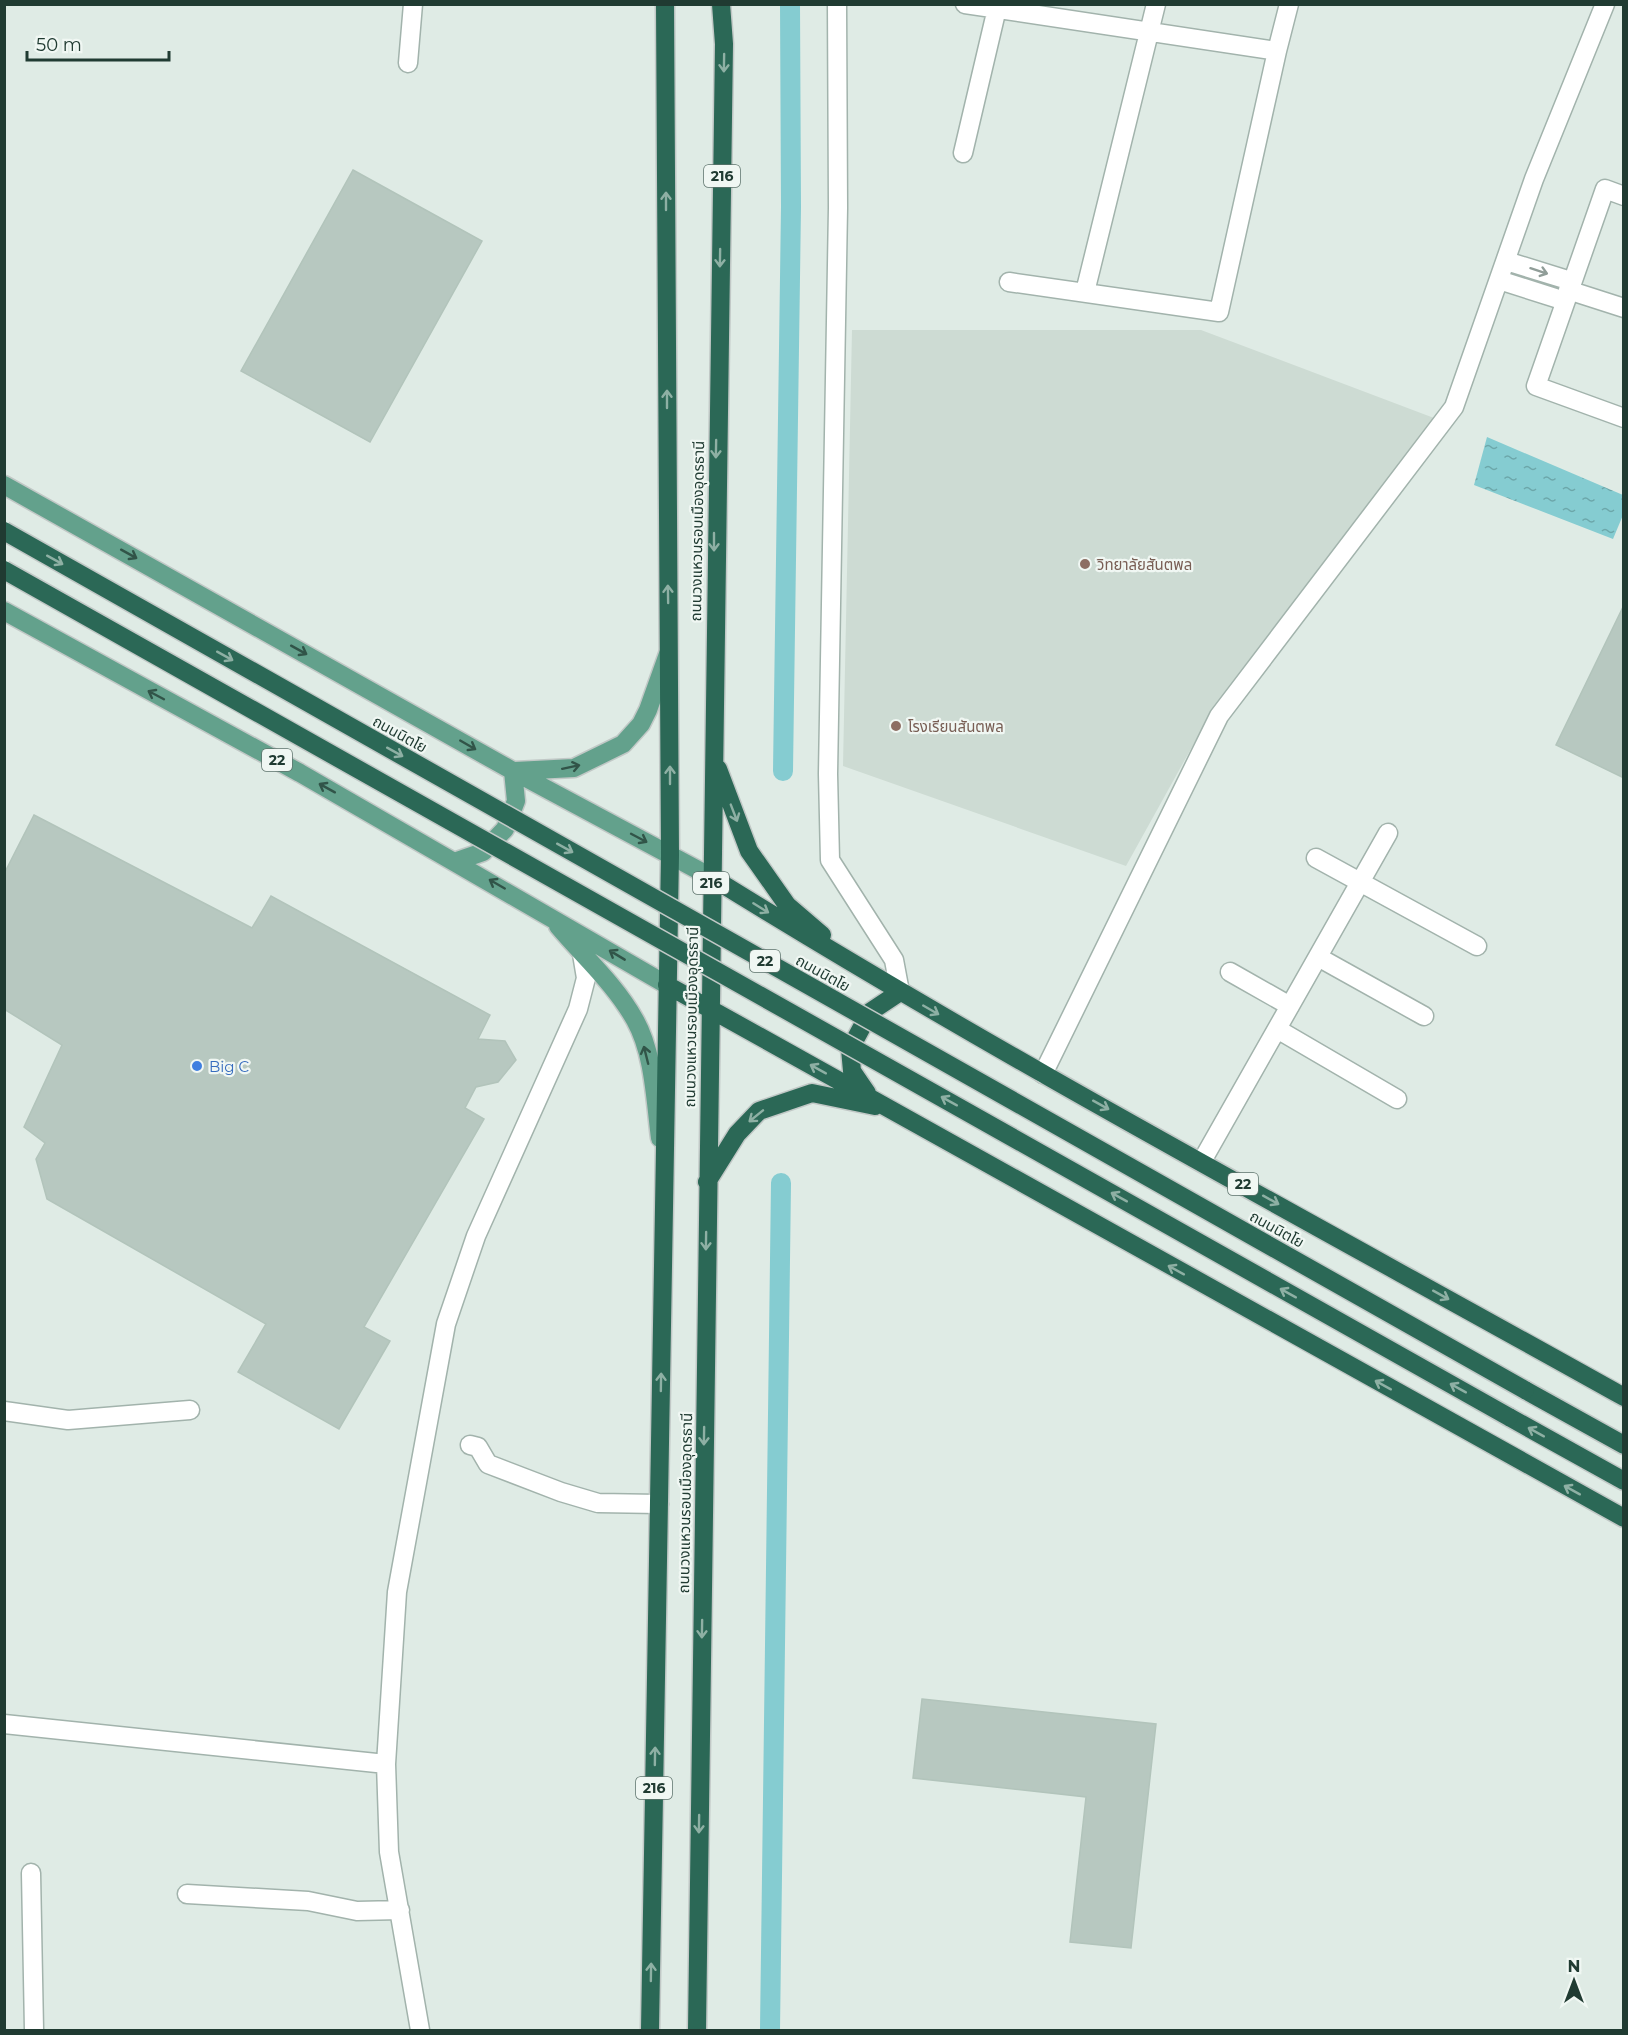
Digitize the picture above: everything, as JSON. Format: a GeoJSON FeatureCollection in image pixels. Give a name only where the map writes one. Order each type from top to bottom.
{"type":"FeatureCollection","features":[{"type":"Feature","properties":{"kind":"highway","name":"ถนนวงแหวนรอบเมืองอุดรธานี"},"geometry":{"type":"LineString","coordinates":[[650,2031],[670,855],[665,4]]}},
{"type":"Feature","properties":{"kind":"highway","name":"ถนนวงแหวนรอบเมืองอุดรธานี"},"geometry":{"type":"LineString","coordinates":[[696,2031],[714,758],[714,527],[724,44],[721,4]]}},
{"type":"Feature","properties":{"kind":"highway","name":"ถนนนิตโย"},"geometry":{"type":"LineString","coordinates":[[4,531],[1623,1446]]}},
{"type":"Feature","properties":{"kind":"highway","name":"22"},"geometry":{"type":"LineString","coordinates":[[4,570],[1623,1481]]}},
{"type":"Feature","properties":{"kind":"highway"},"geometry":{"type":"LineString","coordinates":[[714,758],[750,851],[788,905],[862,970]]}},
{"type":"Feature","properties":{"kind":"highway","name":"ถนนนิตโย"},"geometry":{"type":"LineString","coordinates":[[711,877],[862,970],[1043,1074],[1623,1397]]}},
{"type":"Feature","properties":{"kind":"highway","name":"22"},"geometry":{"type":"LineString","coordinates":[[667,985],[1623,1518]]}},
{"type":"Feature","properties":{"kind":"highway"},"geometry":{"type":"LineString","coordinates":[[870,1097],[852,1071],[850,1049],[870,1012],[900,992]]}},
{"type":"Feature","properties":{"kind":"highway"},"geometry":{"type":"LineString","coordinates":[[707,1182],[736,1134],[759,1111],[812,1094],[892,1110]]}},
{"type":"Feature","properties":{"kind":"main road","name":"ถนนนิตโย"},"geometry":{"type":"LineString","coordinates":[[4,485],[513,771],[711,877]]}},
{"type":"Feature","properties":{"kind":"main road","name":"22"},"geometry":{"type":"LineString","coordinates":[[4,611],[457,861],[667,985]]}},
{"type":"Feature","properties":{"kind":"main road"},"geometry":{"type":"LineString","coordinates":[[457,861],[483,852],[505,829],[516,801],[513,771],[574,768],[623,744],[641,724],[669,653]]}},
{"type":"Feature","properties":{"kind":"main road"},"geometry":{"type":"LineString","coordinates":[[547,914],[615,990],[642,1036],[651,1074],[665,1175]]}},
{"type":"Feature","properties":{"kind":"street"},"geometry":{"type":"LineString","coordinates":[[408,63],[413,4]]}},
{"type":"Feature","properties":{"kind":"street"},"geometry":{"type":"LineString","coordinates":[[837,4],[838,208],[828,774],[830,860],[894,960],[900,992]]}},
{"type":"Feature","properties":{"kind":"street"},"geometry":{"type":"LineString","coordinates":[[965,4],[997,7],[1277,51]]}},
{"type":"Feature","properties":{"kind":"street"},"geometry":{"type":"LineString","coordinates":[[1085,292],[1156,4]]}},
{"type":"Feature","properties":{"kind":"street"},"geometry":{"type":"LineString","coordinates":[[1009,282],[1219,312],[1289,4]]}},
{"type":"Feature","properties":{"kind":"street"},"geometry":{"type":"LineString","coordinates":[[1043,1074],[1219,716],[1454,407],[1534,179],[1605,4]]}},
{"type":"Feature","properties":{"kind":"street"},"geometry":{"type":"LineString","coordinates":[[963,153],[997,7]]}},
{"type":"Feature","properties":{"kind":"street"},"geometry":{"type":"LineString","coordinates":[[1623,196],[1605,189],[1536,386],[1623,418]]}},
{"type":"Feature","properties":{"kind":"street"},"geometry":{"type":"LineString","coordinates":[[1506,261],[1568,291]]}},
{"type":"Feature","properties":{"kind":"street"},"geometry":{"type":"LineString","coordinates":[[1499,280],[1568,291],[1623,308]]}},
{"type":"Feature","properties":{"kind":"street"},"geometry":{"type":"LineString","coordinates":[[1202,1161],[1388,833]]}},
{"type":"Feature","properties":{"kind":"street"},"geometry":{"type":"LineString","coordinates":[[1316,858],[1477,946]]}},
{"type":"Feature","properties":{"kind":"street"},"geometry":{"type":"LineString","coordinates":[[420,2031],[389,1852],[386,1764],[398,1592],[446,1324],[476,1236],[578,1009],[586,978],[582,954]]}},
{"type":"Feature","properties":{"kind":"street"},"geometry":{"type":"LineString","coordinates":[[1318,957],[1424,1016]]}},
{"type":"Feature","properties":{"kind":"street"},"geometry":{"type":"LineString","coordinates":[[1230,972],[1290,1006]]}},
{"type":"Feature","properties":{"kind":"street"},"geometry":{"type":"LineString","coordinates":[[1277,1029],[1397,1100]]}},
{"type":"Feature","properties":{"kind":"street"},"geometry":{"type":"LineString","coordinates":[[4,1411],[68,1420],[190,1410]]}},
{"type":"Feature","properties":{"kind":"street"},"geometry":{"type":"LineString","coordinates":[[470,1445],[478,1447],[488,1464],[598,1503],[659,1504]]}},
{"type":"Feature","properties":{"kind":"street"},"geometry":{"type":"LineString","coordinates":[[4,1724],[386,1764]]}},
{"type":"Feature","properties":{"kind":"street"},"geometry":{"type":"LineString","coordinates":[[31,1873],[34,2031]]}},
{"type":"Feature","properties":{"kind":"street"},"geometry":{"type":"LineString","coordinates":[[187,1894],[308,1901],[357,1911],[400,1910]]}},
{"type":"Feature","properties":{"kind":"shaded area","name":"วิทยาลัยสันตพล"},"geometry":{"type":"Polygon","coordinates":[[[852,330],[1201,330],[1434,418],[1213,709],[1126,866],[843,766],[852,330]]]}},
{"type":"Feature","properties":{"kind":"water"},"geometry":{"type":"Polygon","coordinates":[[[1487,437],[1623,495],[1623,515],[1613,539],[1474,485],[1487,437]]]}},
{"type":"Feature","properties":{"kind":"building"},"geometry":{"type":"Polygon","coordinates":[[[353,170],[482,241],[370,442],[241,371],[353,170]]]}},
{"type":"Feature","properties":{"kind":"building"},"geometry":{"type":"Polygon","coordinates":[[[1624,607],[1624,778],[1556,745],[1624,607]]]}},
{"type":"Feature","properties":{"kind":"building"},"geometry":{"type":"Polygon","coordinates":[[[34,815],[252,928],[271,896],[490,1015],[478,1039],[505,1041],[516,1060],[498,1082],[476,1087],[465,1108],[484,1119],[364,1327],[390,1341],[339,1429],[238,1372],[266,1324],[47,1199],[36,1159],[45,1143],[24,1127],[62,1045],[4,1009],[4,874],[34,815]]]}},
{"type":"Feature","properties":{"kind":"building"},"geometry":{"type":"Polygon","coordinates":[[[922,1699],[1156,1724],[1131,1948],[1070,1942],[1086,1797],[913,1778],[922,1699]]]}},
{"type":"Feature","properties":{"kind":"waterway"},"geometry":{"type":"LineString","coordinates":[[783,771],[791,207],[790,4]]}},
{"type":"Feature","properties":{"kind":"waterway"},"geometry":{"type":"LineString","coordinates":[[770,2030],[781,1183]]}},
{"type":"Feature","properties":{"kind":"place","name":"วิทยาลัยสันตพล"},"geometry":{"type":"Point","coordinates":[1085,564]}},
{"type":"Feature","properties":{"kind":"place","name":"โรงเรียนสันตพล"},"geometry":{"type":"Point","coordinates":[896,726]}},
{"type":"Feature","properties":{"kind":"place","name":"Big C"},"geometry":{"type":"Point","coordinates":[197,1066]}}]}
